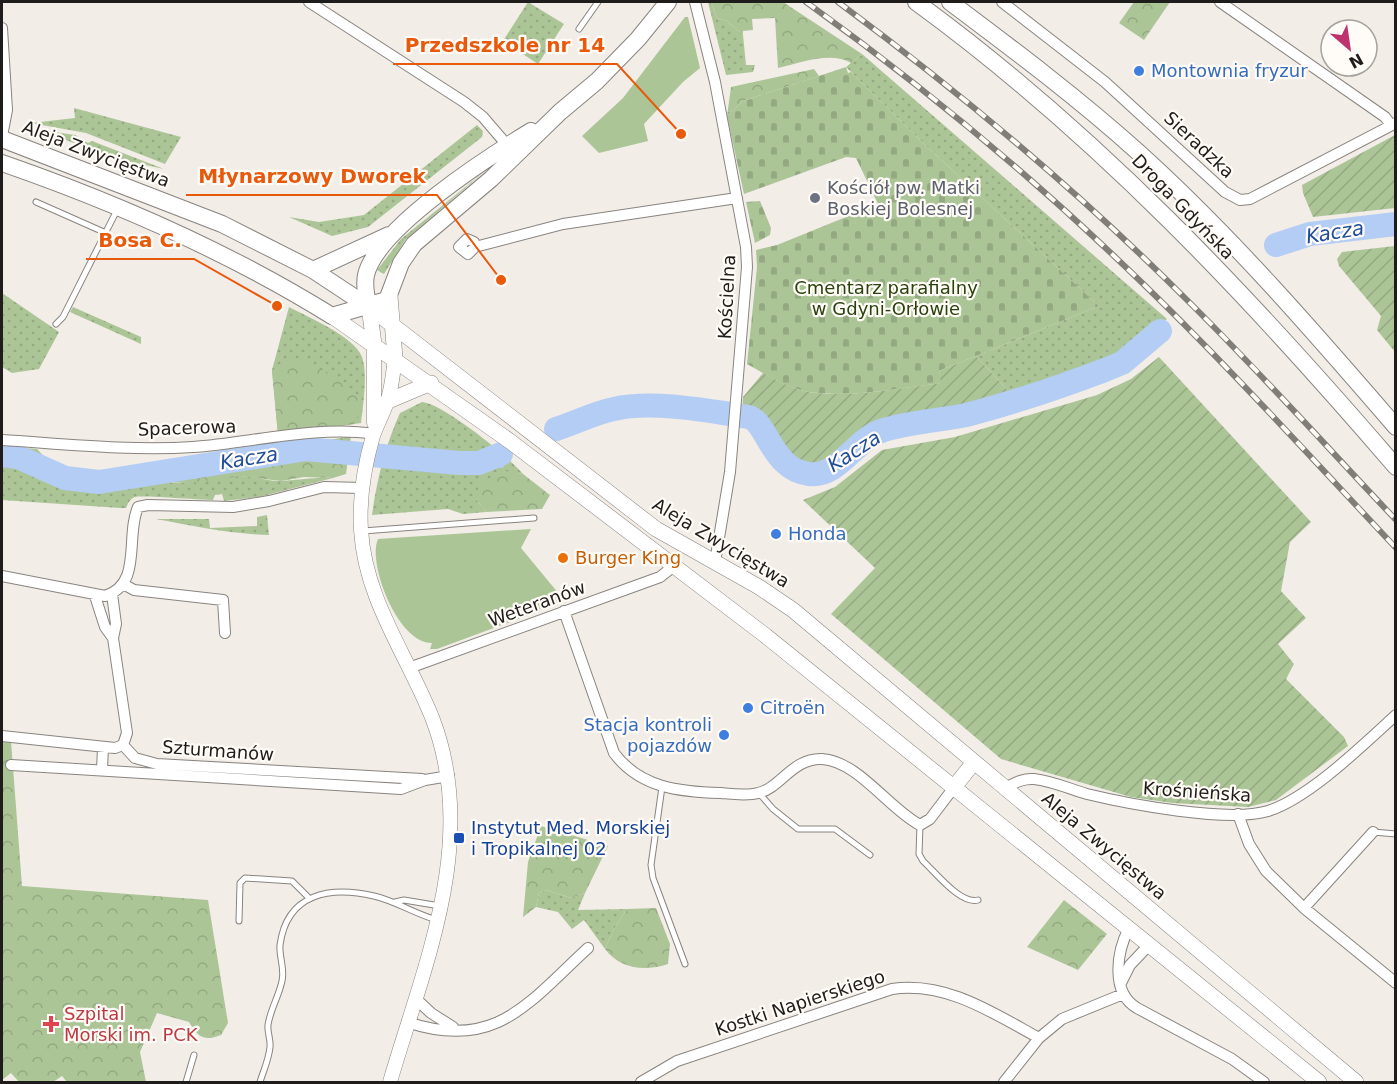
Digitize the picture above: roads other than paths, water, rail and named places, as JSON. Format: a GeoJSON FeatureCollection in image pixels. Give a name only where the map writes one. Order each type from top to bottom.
{"type":"FeatureCollection","features":[{"type":"Feature","properties":{"kind":"main road"},"geometry":{"type":"LineString","coordinates":[[395,358],[390,296],[401,263],[414,244],[491,179],[617,61],[668,2]]}},
{"type":"Feature","properties":{"kind":"main road","name":"Droga Gdyńska"},"geometry":{"type":"LineString","coordinates":[[916,2],[1020,82],[1118,169],[1311,370],[1395,467]]}},
{"type":"Feature","properties":{"kind":"main road","name":"Droga Gdyńska"},"geometry":{"type":"LineString","coordinates":[[950,2],[1055,81],[1138,152],[1216,228],[1295,311],[1395,427]]}},
{"type":"Feature","properties":{"kind":"main road"},"geometry":{"type":"LineString","coordinates":[[374,344],[365,291],[366,273],[393,233],[428,202],[507,145],[560,112]]}},
{"type":"Feature","properties":{"kind":"main road","name":"Aleja Zwycięstwa"},"geometry":{"type":"LineString","coordinates":[[2,138],[189,210],[313,270],[369,307],[656,529],[759,587],[793,610],[1356,1083]]}},
{"type":"Feature","properties":{"kind":"main road"},"geometry":{"type":"LineString","coordinates":[[2,163],[118,207],[224,254],[332,316],[431,383],[674,566],[955,786],[1319,1083]]}},
{"type":"Feature","properties":{"kind":"main road"},"geometry":{"type":"LineString","coordinates":[[313,270],[393,233]]}},
{"type":"Feature","properties":{"kind":"main road"},"geometry":{"type":"LineString","coordinates":[[332,316],[369,307],[387,300],[390,296]]}},
{"type":"Feature","properties":{"kind":"main road"},"geometry":{"type":"LineString","coordinates":[[374,344],[375,338],[392,324]]}},
{"type":"Feature","properties":{"kind":"main road"},"geometry":{"type":"LineString","coordinates":[[388,400],[431,383]]}},
{"type":"Feature","properties":{"kind":"main road"},"geometry":{"type":"LineString","coordinates":[[1380,409],[1395,419]]}},
{"type":"Feature","properties":{"kind":"main road"},"geometry":{"type":"LineString","coordinates":[[955,786],[974,762]]}},
{"type":"Feature","properties":{"kind":"street"},"geometry":{"type":"LineString","coordinates":[[309,2],[464,102],[483,117],[507,145]]}},
{"type":"Feature","properties":{"kind":"street","name":"Kościelna"},"geometry":{"type":"LineString","coordinates":[[695,2],[715,82],[738,198],[747,267],[728,493],[716,562]]}},
{"type":"Feature","properties":{"kind":"street","name":"Sieradzka"},"geometry":{"type":"LineString","coordinates":[[1002,2],[1105,82],[1225,192],[1240,200],[1250,199],[1393,124]]}},
{"type":"Feature","properties":{"kind":"street"},"geometry":{"type":"LineString","coordinates":[[1220,2],[1393,124]]}},
{"type":"Feature","properties":{"kind":"street"},"geometry":{"type":"LineString","coordinates":[[2,28],[7,110],[2,138]]}},
{"type":"Feature","properties":{"kind":"street"},"geometry":{"type":"LineString","coordinates":[[475,246],[563,224],[738,198]]}},
{"type":"Feature","properties":{"kind":"street"},"geometry":{"type":"LineString","coordinates":[[373,436],[376,374],[374,344]]}},
{"type":"Feature","properties":{"kind":"street"},"geometry":{"type":"LineString","coordinates":[[390,1083],[439,914],[452,837],[449,776],[433,720],[371,587],[363,558],[361,531],[365,469],[373,436],[388,400],[395,358]]}},
{"type":"Feature","properties":{"kind":"street","name":"Spacerowa"},"geometry":{"type":"LineString","coordinates":[[2,440],[157,448],[225,445],[343,430],[373,436]]}},
{"type":"Feature","properties":{"kind":"street"},"geometry":{"type":"LineString","coordinates":[[2,576],[30,580],[94,596],[112,594],[125,585],[129,570],[134,516],[138,507],[148,505],[233,507],[269,501],[324,487],[362,488]]}},
{"type":"Feature","properties":{"kind":"street","name":"Weteranów"},"geometry":{"type":"LineString","coordinates":[[409,668],[660,577],[674,566]]}},
{"type":"Feature","properties":{"kind":"street"},"geometry":{"type":"LineString","coordinates":[[125,585],[134,590],[223,600],[225,633]]}},
{"type":"Feature","properties":{"kind":"street"},"geometry":{"type":"LineString","coordinates":[[2,736],[115,748],[123,745],[128,733],[113,638],[116,624],[112,594]]}},
{"type":"Feature","properties":{"kind":"street"},"geometry":{"type":"LineString","coordinates":[[94,596],[105,627],[113,638]]}},
{"type":"Feature","properties":{"kind":"street"},"geometry":{"type":"LineString","coordinates":[[564,611],[614,753],[633,773],[662,787],[705,793],[759,793],[799,764],[810,760],[832,761],[864,781],[920,825],[930,819],[955,786]]}},
{"type":"Feature","properties":{"kind":"street","name":"Krośnieńska"},"geometry":{"type":"LineString","coordinates":[[1005,788],[1022,779],[1035,779],[1111,799],[1154,807],[1255,814],[1278,807],[1308,789],[1395,715]]}},
{"type":"Feature","properties":{"kind":"street","name":"Szturmanów"},"geometry":{"type":"LineString","coordinates":[[123,745],[135,758],[157,764],[425,780]]}},
{"type":"Feature","properties":{"kind":"street"},"geometry":{"type":"LineString","coordinates":[[102,770],[103,747]]}},
{"type":"Feature","properties":{"kind":"street","name":"Szturmanów"},"geometry":{"type":"LineString","coordinates":[[11,765],[401,789],[425,780],[449,776]]}},
{"type":"Feature","properties":{"kind":"street"},"geometry":{"type":"LineString","coordinates":[[1238,814],[1255,856],[1266,871],[1304,908],[1393,978]]}},
{"type":"Feature","properties":{"kind":"street"},"geometry":{"type":"LineString","coordinates":[[1304,908],[1373,832]]}},
{"type":"Feature","properties":{"kind":"street"},"geometry":{"type":"LineString","coordinates":[[1129,928],[1122,941],[1119,956],[1122,989],[1131,1005],[1232,1059],[1264,1083]]}},
{"type":"Feature","properties":{"kind":"street"},"geometry":{"type":"LineString","coordinates":[[1122,989],[1130,964],[1149,945]]}},
{"type":"Feature","properties":{"kind":"street"},"geometry":{"type":"LineString","coordinates":[[407,1022],[425,1027],[478,1031],[506,1020],[588,948]]}},
{"type":"Feature","properties":{"kind":"street","name":"Kostki Napierskiego"},"geometry":{"type":"LineString","coordinates":[[641,1083],[677,1061],[892,989],[907,987],[926,988],[959,998],[1039,1038]]}},
{"type":"Feature","properties":{"kind":"street"},"geometry":{"type":"LineString","coordinates":[[1004,1083],[1039,1038],[1062,1019],[1085,1003],[1122,989]]}},
{"type":"Feature","properties":{"kind":"street"},"geometry":{"type":"LineString","coordinates":[[415,998],[444,1023],[462,1031]]}},
{"type":"Feature","properties":{"kind":"lane"},"geometry":{"type":"LineString","coordinates":[[579,30],[598,2]]}},
{"type":"Feature","properties":{"kind":"lane"},"geometry":{"type":"LineString","coordinates":[[36,202],[106,233]]}},
{"type":"Feature","properties":{"kind":"lane"},"geometry":{"type":"LineString","coordinates":[[56,324],[63,317],[118,207]]}},
{"type":"Feature","properties":{"kind":"lane"},"geometry":{"type":"LineString","coordinates":[[361,531],[534,518]]}},
{"type":"Feature","properties":{"kind":"lane"},"geometry":{"type":"LineString","coordinates":[[662,787],[651,865],[658,891],[685,964]]}},
{"type":"Feature","properties":{"kind":"lane"},"geometry":{"type":"LineString","coordinates":[[759,793],[773,809],[798,829],[835,829],[870,855]]}},
{"type":"Feature","properties":{"kind":"lane"},"geometry":{"type":"LineString","coordinates":[[920,825],[919,854],[923,861],[961,898],[970,902],[978,900]]}},
{"type":"Feature","properties":{"kind":"lane"},"geometry":{"type":"LineString","coordinates":[[1373,832],[1395,834]]}},
{"type":"Feature","properties":{"kind":"lane"},"geometry":{"type":"LineString","coordinates":[[239,921],[240,883],[245,878],[292,881],[309,898]]}},
{"type":"Feature","properties":{"kind":"lane"},"geometry":{"type":"LineString","coordinates":[[260,1083],[270,1048],[268,1026],[283,979],[281,942],[293,910],[309,898],[340,893],[373,896],[395,902],[419,915],[439,914]]}},
{"type":"Feature","properties":{"kind":"lane"},"geometry":{"type":"LineString","coordinates":[[395,902],[404,900],[439,914]]}},
{"type":"Feature","properties":{"kind":"lane"},"geometry":{"type":"LineString","coordinates":[[186,1083],[194,1055]]}},
{"type":"Feature","properties":{"kind":"waterway","name":"Kacza"},"geometry":{"type":"LineString","coordinates":[[1276,245],[1310,234],[1396,224]]}},
{"type":"Feature","properties":{"kind":"waterway","name":"Kacza"},"geometry":{"type":"LineString","coordinates":[[556,429],[599,413],[629,407],[681,407],[749,417],[761,427],[779,456],[787,464],[797,471],[819,474],[838,464],[872,435],[881,431],[966,415],[1071,383],[1122,363],[1160,331]]}},
{"type":"Feature","properties":{"kind":"waterway","name":"Kacza"},"geometry":{"type":"LineString","coordinates":[[2,455],[18,457],[65,478],[99,482],[306,449],[459,463],[479,463],[501,454]]}},
{"type":"Feature","properties":{"kind":"waterway"},"geometry":{"type":"LineString","coordinates":[[486,461],[502,466]]}},
{"type":"Feature","properties":{"kind":"railway"},"geometry":{"type":"LineString","coordinates":[[806,2],[963,123],[1076,221],[1222,362],[1396,548]]}},
{"type":"Feature","properties":{"kind":"railway"},"geometry":{"type":"LineString","coordinates":[[838,2],[974,107],[1103,220],[1213,326],[1396,520]]}},
{"type":"Feature","properties":{"kind":"place","name":"Montownia fryzur"},"geometry":{"type":"Point","coordinates":[1139,71]}},
{"type":"Feature","properties":{"kind":"place","name":"Przedszkole nr 14"},"geometry":{"type":"Point","coordinates":[681,134]}},
{"type":"Feature","properties":{"kind":"place","name":"Kościół pw. Matki Boskiej Bolesnej"},"geometry":{"type":"Point","coordinates":[815,198]}},
{"type":"Feature","properties":{"kind":"place","name":"Młynarzowy Dworek"},"geometry":{"type":"Point","coordinates":[501,280]}},
{"type":"Feature","properties":{"kind":"place","name":"Bosa C."},"geometry":{"type":"Point","coordinates":[277,306]}},
{"type":"Feature","properties":{"kind":"place","name":"Honda"},"geometry":{"type":"Point","coordinates":[776,534]}},
{"type":"Feature","properties":{"kind":"place","name":"Burger King"},"geometry":{"type":"Point","coordinates":[563,558]}},
{"type":"Feature","properties":{"kind":"place","name":"Citroën"},"geometry":{"type":"Point","coordinates":[748,708]}},
{"type":"Feature","properties":{"kind":"place","name":"Stacja kontroli pojazdów"},"geometry":{"type":"Point","coordinates":[724,735]}},
{"type":"Feature","properties":{"kind":"place","name":"Instytut Med. Morskiej i Tropikalnej 02"},"geometry":{"type":"Point","coordinates":[459,838]}},
{"type":"Feature","properties":{"kind":"place","name":"Szpital Morski im. PCK"},"geometry":{"type":"Point","coordinates":[51,1024]}},
{"type":"Feature","properties":{"kind":"park label","name":"Cmentarz parafialny w Gdyni-Orłowie"},"geometry":{"type":"Point","coordinates":[886,298]}}]}
